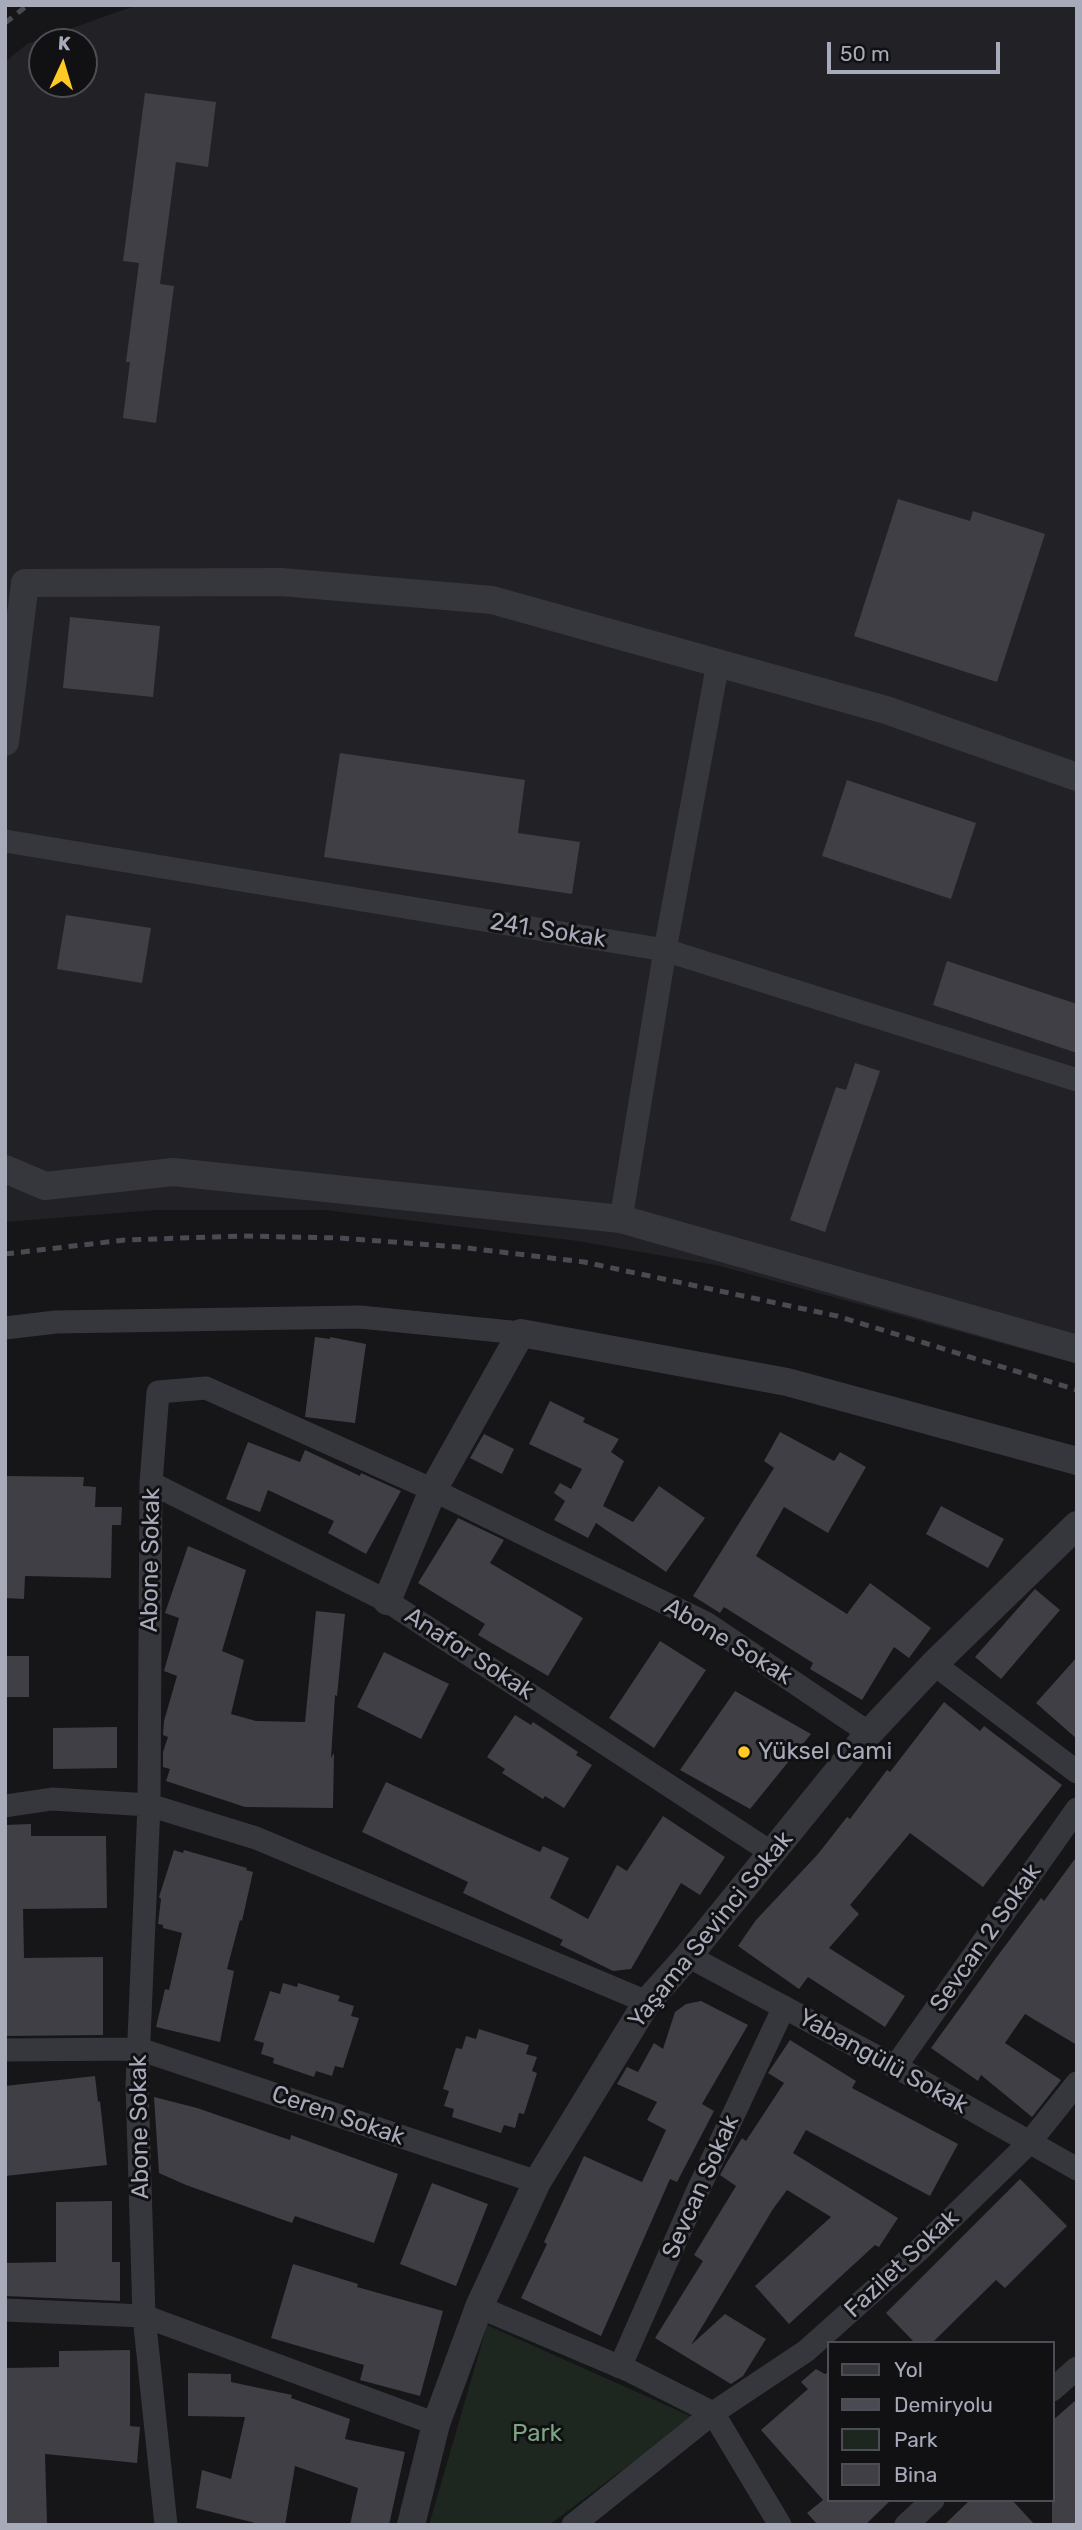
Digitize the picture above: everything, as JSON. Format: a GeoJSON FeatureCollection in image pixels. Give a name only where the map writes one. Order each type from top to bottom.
{"type":"FeatureCollection","features":[{"type":"Feature","properties":{"kind":"street"},"geometry":{"type":"LineString","coordinates":[[5,742],[15,589],[281,582],[492,600],[886,710],[1077,777]]}},
{"type":"Feature","properties":{"kind":"street"},"geometry":{"type":"LineString","coordinates":[[621,1219],[665,950],[718,663]]}},
{"type":"Feature","properties":{"kind":"street","name":"241. Sokak"},"geometry":{"type":"LineString","coordinates":[[5,841],[665,950],[1077,1080]]}},
{"type":"Feature","properties":{"kind":"street"},"geometry":{"type":"LineString","coordinates":[[5,1169],[45,1186],[173,1172],[621,1219],[1077,1349]]}},
{"type":"Feature","properties":{"kind":"street"},"geometry":{"type":"LineString","coordinates":[[5,1328],[56,1322],[360,1317],[521,1333],[787,1382],[1077,1461]]}},
{"type":"Feature","properties":{"kind":"street"},"geometry":{"type":"LineString","coordinates":[[387,1601],[433,1490],[521,1333]]}},
{"type":"Feature","properties":{"kind":"street","name":"Abone Sokak"},"geometry":{"type":"LineString","coordinates":[[166,2525],[144,2316],[137,2085],[149,1805],[151,1482],[158,1392],[206,1388],[433,1490],[706,1623],[869,1733]]}},
{"type":"Feature","properties":{"kind":"street","name":"Anafor Sokak"},"geometry":{"type":"LineString","coordinates":[[151,1482],[387,1601],[772,1853]]}},
{"type":"Feature","properties":{"kind":"street","name":"Yaşama Sevinci Sokak"},"geometry":{"type":"LineString","coordinates":[[411,2525],[436,2424],[479,2306],[537,2182],[647,2002],[688,1956],[869,1733],[934,1664],[1077,1525]]}},
{"type":"Feature","properties":{"kind":"street"},"geometry":{"type":"LineString","coordinates":[[934,1664],[1077,1772]]}},
{"type":"Feature","properties":{"kind":"street"},"geometry":{"type":"LineString","coordinates":[[5,1806],[52,1798],[149,1805],[256,1838],[647,2002]]}},
{"type":"Feature","properties":{"kind":"street","name":"Sevcan 2 Sokak"},"geometry":{"type":"LineString","coordinates":[[895,2067],[1077,1809]]}},
{"type":"Feature","properties":{"kind":"street","name":"Yabangülü Sokak"},"geometry":{"type":"LineString","coordinates":[[688,1956],[1077,2169]]}},
{"type":"Feature","properties":{"kind":"street","name":"Sevcan Sokak"},"geometry":{"type":"LineString","coordinates":[[620,2367],[698,2190],[784,2007]]}},
{"type":"Feature","properties":{"kind":"street","name":"Ceren Sokak"},"geometry":{"type":"LineString","coordinates":[[5,2050],[139,2049],[537,2182]]}},
{"type":"Feature","properties":{"kind":"street","name":"Fazilet Sokak"},"geometry":{"type":"LineString","coordinates":[[573,2525],[713,2413],[806,2351],[918,2251],[1029,2143],[1077,2082]]}},
{"type":"Feature","properties":{"kind":"street"},"geometry":{"type":"LineString","coordinates":[[479,2306],[620,2367],[713,2413],[780,2525]]}},
{"type":"Feature","properties":{"kind":"street"},"geometry":{"type":"LineString","coordinates":[[5,2310],[144,2316],[436,2424]]}},
{"type":"Feature","properties":{"kind":"street"},"geometry":{"type":"LineString","coordinates":[[1054,2388],[1077,2368]]}},
{"type":"Feature","properties":{"kind":"street"},"geometry":{"type":"LineString","coordinates":[[906,2525],[931,2502]]}},
{"type":"Feature","properties":{"kind":"shaded area"},"geometry":{"type":"Polygon","coordinates":[[[137,5],[1077,5],[1077,1364],[716,1265],[577,1241],[325,1210],[156,1210],[5,1222],[5,62],[28,44],[28,98],[98,98],[98,28],[72,28],[137,5]]]}},
{"type":"Feature","properties":{"kind":"green space","name":"Park"},"geometry":{"type":"Polygon","coordinates":[[[487,2325],[697,2419],[549,2525],[429,2525],[487,2325]]]}},
{"type":"Feature","properties":{"kind":"building"},"geometry":{"type":"Polygon","coordinates":[[[145,93],[216,102],[208,167],[176,162],[160,284],[174,286],[156,423],[123,418],[130,362],[126,362],[139,263],[123,261],[145,93]]]}},
{"type":"Feature","properties":{"kind":"building"},"geometry":{"type":"Polygon","coordinates":[[[898,499],[970,521],[973,511],[1045,534],[997,682],[854,636],[898,499]]]}},
{"type":"Feature","properties":{"kind":"building"},"geometry":{"type":"Polygon","coordinates":[[[70,617],[160,626],[153,697],[63,688],[70,617]]]}},
{"type":"Feature","properties":{"kind":"building"},"geometry":{"type":"Polygon","coordinates":[[[340,753],[525,780],[518,833],[580,842],[572,894],[324,857],[340,753]]]}},
{"type":"Feature","properties":{"kind":"building"},"geometry":{"type":"Polygon","coordinates":[[[847,780],[976,823],[951,899],[822,856],[847,780]]]}},
{"type":"Feature","properties":{"kind":"building"},"geometry":{"type":"Polygon","coordinates":[[[66,915],[151,928],[142,983],[57,969],[66,915]]]}},
{"type":"Feature","properties":{"kind":"building"},"geometry":{"type":"Polygon","coordinates":[[[947,961],[1077,1004],[1077,1053],[933,1005],[947,961]]]}},
{"type":"Feature","properties":{"kind":"building"},"geometry":{"type":"Polygon","coordinates":[[[855,1063],[880,1071],[825,1232],[790,1220],[836,1087],[846,1090],[855,1063]]]}},
{"type":"Feature","properties":{"kind":"building"},"geometry":{"type":"Polygon","coordinates":[[[315,1337],[366,1344],[355,1423],[305,1417],[315,1337]]]}},
{"type":"Feature","properties":{"kind":"building"},"geometry":{"type":"Polygon","coordinates":[[[550,1401],[585,1418],[583,1422],[619,1439],[611,1452],[624,1461],[603,1506],[633,1522],[659,1486],[705,1518],[666,1572],[596,1523],[588,1538],[554,1520],[565,1501],[554,1493],[560,1483],[571,1489],[582,1469],[529,1444],[550,1401]]]}},
{"type":"Feature","properties":{"kind":"building"},"geometry":{"type":"Polygon","coordinates":[[[780,1432],[834,1461],[840,1452],[866,1467],[828,1533],[784,1507],[756,1556],[847,1614],[870,1583],[931,1628],[909,1658],[894,1647],[862,1700],[810,1669],[813,1663],[724,1607],[720,1613],[693,1596],[774,1468],[764,1461],[780,1432]]]}},
{"type":"Feature","properties":{"kind":"building"},"geometry":{"type":"Polygon","coordinates":[[[484,1434],[514,1449],[502,1474],[470,1458],[484,1434]]]}},
{"type":"Feature","properties":{"kind":"building"},"geometry":{"type":"Polygon","coordinates":[[[248,1442],[300,1462],[305,1450],[360,1476],[361,1473],[401,1491],[366,1554],[328,1533],[334,1521],[268,1490],[260,1512],[226,1499],[248,1442]]]}},
{"type":"Feature","properties":{"kind":"building"},"geometry":{"type":"Polygon","coordinates":[[[5,1476],[84,1477],[83,1486],[96,1487],[95,1507],[122,1507],[121,1525],[112,1525],[111,1578],[25,1576],[24,1599],[5,1598],[5,1476]]]}},
{"type":"Feature","properties":{"kind":"building"},"geometry":{"type":"Polygon","coordinates":[[[941,1506],[1004,1539],[988,1568],[926,1534],[941,1506]]]}},
{"type":"Feature","properties":{"kind":"building"},"geometry":{"type":"Polygon","coordinates":[[[458,1518],[504,1540],[490,1563],[583,1618],[548,1676],[478,1635],[485,1624],[418,1583],[458,1518]]]}},
{"type":"Feature","properties":{"kind":"building"},"geometry":{"type":"Polygon","coordinates":[[[188,1546],[246,1570],[222,1651],[244,1660],[231,1714],[256,1721],[305,1722],[316,1611],[345,1614],[337,1696],[335,1695],[331,1758],[334,1753],[333,1808],[245,1807],[166,1781],[170,1769],[163,1767],[163,1752],[168,1737],[163,1735],[164,1721],[177,1676],[164,1671],[179,1618],[165,1613],[188,1546]]]}},
{"type":"Feature","properties":{"kind":"building"},"geometry":{"type":"Polygon","coordinates":[[[1035,1589],[1060,1610],[1001,1679],[975,1657],[1035,1589]]]}},
{"type":"Feature","properties":{"kind":"building"},"geometry":{"type":"Polygon","coordinates":[[[660,1641],[706,1670],[654,1748],[609,1718],[660,1641]]]}},
{"type":"Feature","properties":{"kind":"building"},"geometry":{"type":"Polygon","coordinates":[[[384,1652],[449,1684],[421,1739],[357,1707],[384,1652]]]}},
{"type":"Feature","properties":{"kind":"building"},"geometry":{"type":"Polygon","coordinates":[[[5,1656],[29,1656],[29,1697],[5,1697],[5,1656]]]}},
{"type":"Feature","properties":{"kind":"building"},"geometry":{"type":"Polygon","coordinates":[[[1077,1657],[1077,1739],[1036,1703],[1077,1657]]]}},
{"type":"Feature","properties":{"kind":"building","name":"Yüksel Cami"},"geometry":{"type":"Polygon","coordinates":[[[735,1691],[811,1734],[750,1809],[680,1770],[735,1691]]]}},
{"type":"Feature","properties":{"kind":"building"},"geometry":{"type":"Polygon","coordinates":[[[944,1702],[980,1731],[984,1726],[1062,1785],[983,1887],[910,1833],[850,1905],[859,1914],[829,1948],[905,1996],[885,2027],[808,1977],[799,1989],[738,1946],[756,1920],[818,1854],[847,1817],[850,1819],[887,1770],[890,1772],[944,1702]]]}},
{"type":"Feature","properties":{"kind":"building"},"geometry":{"type":"Polygon","coordinates":[[[515,1715],[531,1725],[533,1722],[578,1752],[576,1755],[592,1765],[564,1808],[545,1796],[543,1799],[502,1773],[505,1769],[487,1757],[515,1715]]]}},
{"type":"Feature","properties":{"kind":"building"},"geometry":{"type":"Polygon","coordinates":[[[117,1727],[117,1768],[53,1769],[53,1728],[117,1727]]]}},
{"type":"Feature","properties":{"kind":"building"},"geometry":{"type":"Polygon","coordinates":[[[386,1782],[540,1852],[543,1846],[569,1858],[550,1898],[588,1919],[617,1865],[627,1871],[663,1816],[725,1857],[700,1895],[681,1883],[631,1969],[613,1971],[560,1945],[563,1940],[463,1893],[468,1882],[362,1832],[386,1782]]]}},
{"type":"Feature","properties":{"kind":"building"},"geometry":{"type":"Polygon","coordinates":[[[31,1824],[31,1836],[106,1836],[107,1908],[23,1909],[24,1958],[103,1957],[103,2035],[5,2036],[5,1825],[31,1824]]]}},
{"type":"Feature","properties":{"kind":"building"},"geometry":{"type":"Polygon","coordinates":[[[174,1850],[183,1853],[184,1850],[253,1872],[227,1969],[234,1971],[220,2042],[156,2027],[165,1989],[169,1990],[182,1933],[158,1924],[159,1897],[174,1850]]]}},
{"type":"Feature","properties":{"kind":"building"},"geometry":{"type":"Polygon","coordinates":[[[1077,1856],[1077,2045],[1025,2014],[1005,2043],[1061,2080],[1032,2117],[981,2075],[978,2081],[931,2048],[1041,1898],[1044,1901],[1077,1856]]]}},
{"type":"Feature","properties":{"kind":"building"},"geometry":{"type":"Polygon","coordinates":[[[283,1983],[297,1987],[298,1983],[340,1996],[338,2001],[354,2006],[351,2016],[359,2018],[343,2068],[335,2066],[332,2076],[316,2071],[314,2077],[273,2063],[274,2058],[261,2054],[264,2043],[254,2040],[270,1991],[280,1994],[283,1983]]]}},
{"type":"Feature","properties":{"kind":"building"},"geometry":{"type":"Polygon","coordinates":[[[701,2001],[748,2025],[702,2104],[714,2111],[677,2182],[670,2179],[601,2336],[521,2298],[584,2156],[642,2182],[666,2130],[647,2120],[657,2102],[617,2084],[627,2067],[638,2072],[654,2043],[663,2049],[675,2012],[686,2004],[701,2001]]]}},
{"type":"Feature","properties":{"kind":"building"},"geometry":{"type":"Polygon","coordinates":[[[479,2029],[529,2045],[526,2054],[537,2057],[532,2071],[537,2073],[524,2114],[519,2113],[515,2128],[504,2125],[501,2133],[452,2117],[454,2109],[444,2106],[449,2091],[443,2089],[456,2048],[462,2049],[466,2036],[476,2039],[479,2029]]]}},
{"type":"Feature","properties":{"kind":"building"},"geometry":{"type":"Polygon","coordinates":[[[790,2040],[856,2081],[852,2088],[958,2144],[930,2196],[806,2130],[793,2153],[898,2218],[879,2247],[875,2245],[789,2324],[755,2286],[831,2217],[787,2190],[691,2345],[725,2314],[766,2339],[743,2376],[731,2384],[655,2338],[703,2261],[694,2255],[736,2186],[720,2175],[742,2138],[746,2141],[784,2083],[768,2073],[790,2040]]]}},
{"type":"Feature","properties":{"kind":"building"},"geometry":{"type":"Polygon","coordinates":[[[95,2076],[107,2165],[5,2176],[5,2086],[95,2076]]]}},
{"type":"Feature","properties":{"kind":"building"},"geometry":{"type":"Polygon","coordinates":[[[154,2097],[197,2108],[290,2140],[291,2135],[398,2174],[374,2243],[295,2216],[292,2223],[159,2173],[154,2097]]]}},
{"type":"Feature","properties":{"kind":"building"},"geometry":{"type":"Polygon","coordinates":[[[1020,2179],[1067,2226],[1005,2288],[996,2280],[934,2341],[913,2341],[886,2313],[1020,2179]]]}},
{"type":"Feature","properties":{"kind":"building"},"geometry":{"type":"Polygon","coordinates":[[[432,2183],[488,2204],[456,2286],[400,2264],[432,2183]]]}},
{"type":"Feature","properties":{"kind":"building"},"geometry":{"type":"Polygon","coordinates":[[[112,2201],[112,2262],[120,2262],[120,2301],[5,2296],[5,2263],[56,2262],[56,2202],[112,2201]]]}},
{"type":"Feature","properties":{"kind":"building"},"geometry":{"type":"Polygon","coordinates":[[[293,2264],[358,2284],[357,2287],[443,2311],[420,2396],[360,2380],[364,2365],[271,2338],[293,2264]]]}},
{"type":"Feature","properties":{"kind":"building"},"geometry":{"type":"Polygon","coordinates":[[[130,2350],[130,2426],[140,2427],[137,2463],[45,2454],[47,2523],[5,2524],[5,2368],[59,2367],[59,2351],[130,2350]]]}},
{"type":"Feature","properties":{"kind":"building"},"geometry":{"type":"Polygon","coordinates":[[[816,2369],[827,2373],[827,2502],[889,2502],[865,2525],[818,2525],[807,2513],[823,2500],[761,2430],[808,2389],[801,2382],[816,2369]]]}},
{"type":"Feature","properties":{"kind":"building"},"geometry":{"type":"Polygon","coordinates":[[[188,2373],[231,2374],[231,2382],[292,2395],[291,2398],[350,2419],[345,2439],[405,2452],[389,2525],[350,2525],[358,2488],[295,2466],[285,2525],[263,2525],[196,2508],[202,2470],[231,2479],[245,2417],[188,2416],[188,2373]]]}},
{"type":"Feature","properties":{"kind":"building"},"geometry":{"type":"Polygon","coordinates":[[[1077,2399],[1077,2525],[1052,2525],[1054,2419],[1077,2399]]]}},
{"type":"Feature","properties":{"kind":"building"},"geometry":{"type":"Polygon","coordinates":[[[968,2502],[1014,2502],[1035,2525],[944,2525],[968,2502]]]}},
{"type":"Feature","properties":{"kind":"railway"},"geometry":{"type":"LineString","coordinates":[[5,23],[28,5]]}},
{"type":"Feature","properties":{"kind":"railway"},"geometry":{"type":"LineString","coordinates":[[5,1254],[125,1240],[242,1236],[340,1238],[459,1247],[584,1262],[837,1316],[1077,1390]]}},
{"type":"Feature","properties":{"kind":"place","name":"Yüksel Cami"},"geometry":{"type":"Point","coordinates":[744,1752]}}]}
